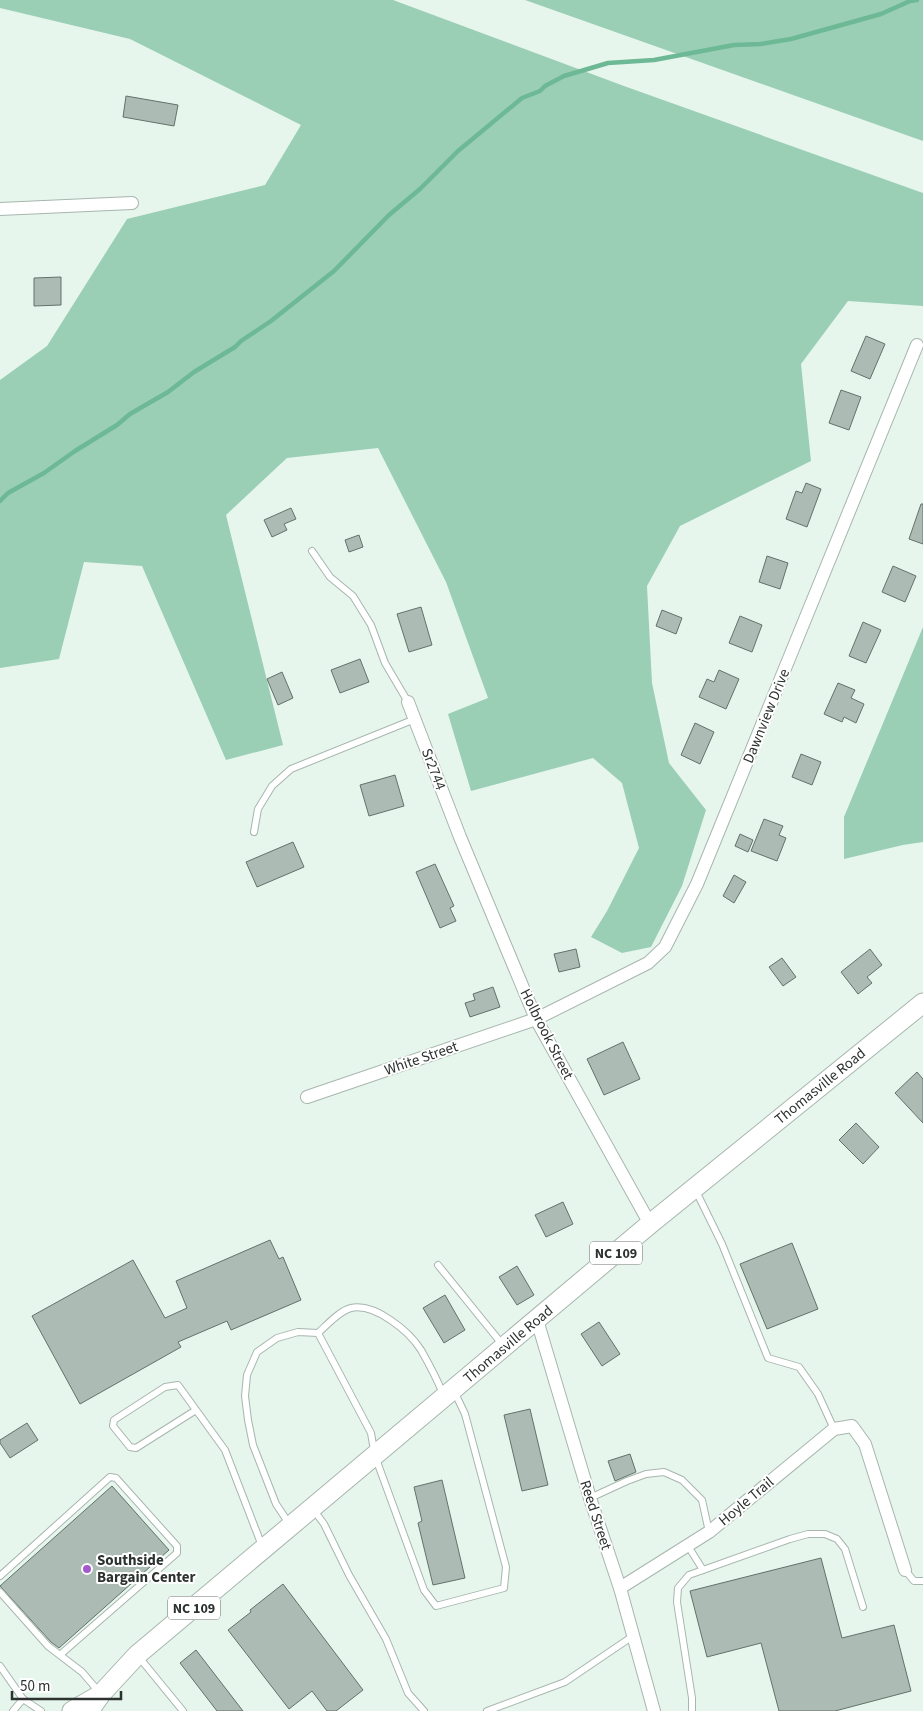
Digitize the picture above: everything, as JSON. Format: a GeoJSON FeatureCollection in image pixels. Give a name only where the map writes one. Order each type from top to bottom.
{"type":"FeatureCollection","features":[{"type":"Feature","properties":{"kind":"main road","name":"Thomasville Road"},"geometry":{"type":"LineString","coordinates":[[89,1711],[101,1694],[137,1655],[650,1224],[923,1003]]}},
{"type":"Feature","properties":{"kind":"main road","name":"Thomasville Road"},"geometry":{"type":"LineString","coordinates":[[72,1711],[101,1694]]}},
{"type":"Feature","properties":{"kind":"street"},"geometry":{"type":"LineString","coordinates":[[0,209],[132,203]]}},
{"type":"Feature","properties":{"kind":"street","name":"Dawnview Drive"},"geometry":{"type":"LineString","coordinates":[[536,1019],[648,963],[665,947],[697,884],[917,345]]}},
{"type":"Feature","properties":{"kind":"street","name":"Sr2744"},"geometry":{"type":"LineString","coordinates":[[408,702],[460,837]]}},
{"type":"Feature","properties":{"kind":"street","name":"Holbrook Street"},"geometry":{"type":"LineString","coordinates":[[460,837],[536,1019],[650,1224]]}},
{"type":"Feature","properties":{"kind":"street","name":"White Street"},"geometry":{"type":"LineString","coordinates":[[307,1097],[536,1019]]}},
{"type":"Feature","properties":{"kind":"street","name":"Reed Street"},"geometry":{"type":"LineString","coordinates":[[537,1320],[590,1498],[620,1588],[654,1711]]}},
{"type":"Feature","properties":{"kind":"street"},"geometry":{"type":"LineString","coordinates":[[834,1429],[852,1426],[865,1444],[905,1570]]}},
{"type":"Feature","properties":{"kind":"street","name":"Hoyle Trail"},"geometry":{"type":"LineString","coordinates":[[620,1588],[709,1532],[834,1429]]}},
{"type":"Feature","properties":{"kind":"lane"},"geometry":{"type":"LineString","coordinates":[[312,551],[330,577],[353,596],[371,625],[385,663],[408,702]]}},
{"type":"Feature","properties":{"kind":"lane"},"geometry":{"type":"LineString","coordinates":[[254,832],[258,808],[272,786],[291,769],[415,718]]}},
{"type":"Feature","properties":{"kind":"lane"},"geometry":{"type":"LineString","coordinates":[[694,1188],[722,1244],[768,1358],[799,1367],[818,1394],[834,1429]]}},
{"type":"Feature","properties":{"kind":"lane"},"geometry":{"type":"LineString","coordinates":[[438,1265],[505,1347]]}},
{"type":"Feature","properties":{"kind":"lane"},"geometry":{"type":"LineString","coordinates":[[291,1527],[276,1504],[253,1445],[245,1396],[247,1375],[257,1352],[277,1338],[298,1332],[318,1333],[337,1316],[351,1308],[372,1310],[397,1324],[420,1348],[437,1380],[465,1414],[506,1567],[504,1588],[436,1606],[424,1590],[375,1456],[372,1433],[318,1333]]}},
{"type":"Feature","properties":{"kind":"lane"},"geometry":{"type":"LineString","coordinates":[[196,1410],[136,1448],[130,1447],[113,1426],[114,1420],[164,1387],[178,1385],[225,1450],[264,1549]]}},
{"type":"Feature","properties":{"kind":"lane"},"geometry":{"type":"LineString","coordinates":[[590,1498],[646,1474],[664,1472],[682,1480],[702,1500],[709,1532]]}},
{"type":"Feature","properties":{"kind":"lane"},"geometry":{"type":"LineString","coordinates":[[0,1576],[110,1477],[116,1478],[177,1546],[177,1553],[61,1654]]}},
{"type":"Feature","properties":{"kind":"lane"},"geometry":{"type":"LineString","coordinates":[[313,1508],[324,1524],[349,1576],[386,1639],[408,1693],[424,1711]]}},
{"type":"Feature","properties":{"kind":"lane"},"geometry":{"type":"LineString","coordinates":[[692,1711],[692,1698],[678,1615],[677,1593],[681,1583],[689,1575],[790,1539],[808,1534],[825,1534],[837,1539],[845,1549],[863,1607]]}},
{"type":"Feature","properties":{"kind":"lane"},"geometry":{"type":"LineString","coordinates":[[688,1546],[703,1570]]}},
{"type":"Feature","properties":{"kind":"lane"},"geometry":{"type":"LineString","coordinates":[[905,1570],[914,1581],[923,1581]]}},
{"type":"Feature","properties":{"kind":"lane"},"geometry":{"type":"LineString","coordinates":[[0,1592],[48,1646],[61,1654],[82,1672],[101,1694]]}},
{"type":"Feature","properties":{"kind":"lane"},"geometry":{"type":"LineString","coordinates":[[487,1711],[565,1682],[633,1636]]}},
{"type":"Feature","properties":{"kind":"lane"},"geometry":{"type":"LineString","coordinates":[[137,1655],[183,1711]]}},
{"type":"Feature","properties":{"kind":"lane"},"geometry":{"type":"LineString","coordinates":[[0,1666],[23,1699],[41,1711]]}},
{"type":"Feature","properties":{"kind":"lane"},"geometry":{"type":"LineString","coordinates":[[13,1711],[23,1699]]}},
{"type":"Feature","properties":{"kind":"green space"},"geometry":{"type":"Polygon","coordinates":[[[0,0],[393,0],[624,86],[923,193],[923,306],[848,301],[801,364],[811,461],[680,526],[647,586],[652,683],[669,763],[706,810],[682,886],[651,947],[622,953],[591,937],[607,911],[639,848],[622,783],[593,758],[471,791],[448,714],[488,698],[446,582],[378,448],[287,458],[226,515],[283,745],[226,760],[142,566],[84,562],[59,659],[0,668],[0,380],[47,346],[127,219],[265,185],[301,125],[130,39],[0,8],[0,0]]]}},
{"type":"Feature","properties":{"kind":"green space"},"geometry":{"type":"Polygon","coordinates":[[[525,0],[923,0],[923,141],[525,0]]]}},
{"type":"Feature","properties":{"kind":"green space"},"geometry":{"type":"Polygon","coordinates":[[[923,627],[923,842],[844,859],[844,817],[923,627]]]}},
{"type":"Feature","properties":{"kind":"building"},"geometry":{"type":"Polygon","coordinates":[[[126,96],[178,105],[174,126],[123,117],[126,96]]]}},
{"type":"Feature","properties":{"kind":"building"},"geometry":{"type":"Polygon","coordinates":[[[61,277],[61,305],[34,306],[34,278],[61,277]]]}},
{"type":"Feature","properties":{"kind":"building"},"geometry":{"type":"Polygon","coordinates":[[[866,336],[885,344],[870,379],[851,371],[866,336]]]}},
{"type":"Feature","properties":{"kind":"building"},"geometry":{"type":"Polygon","coordinates":[[[841,390],[861,397],[849,430],[829,423],[841,390]]]}},
{"type":"Feature","properties":{"kind":"building"},"geometry":{"type":"Polygon","coordinates":[[[806,483],[821,489],[807,527],[786,519],[796,491],[802,493],[806,483]]]}},
{"type":"Feature","properties":{"kind":"building"},"geometry":{"type":"Polygon","coordinates":[[[921,504],[923,504],[923,544],[909,539],[921,504]]]}},
{"type":"Feature","properties":{"kind":"building"},"geometry":{"type":"Polygon","coordinates":[[[291,508],[296,519],[284,524],[287,530],[272,537],[264,520],[291,508]]]}},
{"type":"Feature","properties":{"kind":"building"},"geometry":{"type":"Polygon","coordinates":[[[359,535],[363,547],[349,552],[345,540],[359,535]]]}},
{"type":"Feature","properties":{"kind":"building"},"geometry":{"type":"Polygon","coordinates":[[[767,556],[788,563],[780,589],[759,582],[767,556]]]}},
{"type":"Feature","properties":{"kind":"building"},"geometry":{"type":"Polygon","coordinates":[[[893,566],[916,576],[905,602],[882,592],[893,566]]]}},
{"type":"Feature","properties":{"kind":"building"},"geometry":{"type":"Polygon","coordinates":[[[421,607],[432,645],[409,652],[397,614],[421,607]]]}},
{"type":"Feature","properties":{"kind":"building"},"geometry":{"type":"Polygon","coordinates":[[[662,610],[682,618],[676,634],[656,626],[662,610]]]}},
{"type":"Feature","properties":{"kind":"building"},"geometry":{"type":"Polygon","coordinates":[[[740,616],[762,625],[752,652],[729,643],[740,616]]]}},
{"type":"Feature","properties":{"kind":"building"},"geometry":{"type":"Polygon","coordinates":[[[863,622],[881,630],[866,663],[849,656],[863,622]]]}},
{"type":"Feature","properties":{"kind":"building"},"geometry":{"type":"Polygon","coordinates":[[[360,659],[369,682],[340,693],[331,670],[360,659]]]}},
{"type":"Feature","properties":{"kind":"building"},"geometry":{"type":"Polygon","coordinates":[[[719,670],[739,679],[726,709],[699,697],[707,679],[714,682],[719,670]]]}},
{"type":"Feature","properties":{"kind":"building"},"geometry":{"type":"Polygon","coordinates":[[[282,672],[293,698],[278,705],[267,679],[282,672]]]}},
{"type":"Feature","properties":{"kind":"building"},"geometry":{"type":"Polygon","coordinates":[[[838,683],[855,690],[851,698],[864,704],[856,723],[844,717],[842,722],[824,714],[838,683]]]}},
{"type":"Feature","properties":{"kind":"building"},"geometry":{"type":"Polygon","coordinates":[[[695,723],[714,732],[700,764],[681,755],[695,723]]]}},
{"type":"Feature","properties":{"kind":"building"},"geometry":{"type":"Polygon","coordinates":[[[801,754],[821,762],[812,785],[792,777],[801,754]]]}},
{"type":"Feature","properties":{"kind":"building"},"geometry":{"type":"Polygon","coordinates":[[[395,775],[404,806],[369,816],[360,785],[395,775]]]}},
{"type":"Feature","properties":{"kind":"building"},"geometry":{"type":"Polygon","coordinates":[[[764,819],[783,826],[779,835],[786,838],[777,861],[751,851],[764,819]]]}},
{"type":"Feature","properties":{"kind":"building"},"geometry":{"type":"Polygon","coordinates":[[[740,834],[753,840],[748,852],[735,846],[740,834]]]}},
{"type":"Feature","properties":{"kind":"building"},"geometry":{"type":"Polygon","coordinates":[[[293,842],[304,867],[257,887],[246,862],[293,842]]]}},
{"type":"Feature","properties":{"kind":"building"},"geometry":{"type":"Polygon","coordinates":[[[435,864],[454,906],[450,908],[456,921],[440,928],[416,872],[435,864]]]}},
{"type":"Feature","properties":{"kind":"building"},"geometry":{"type":"Polygon","coordinates":[[[734,875],[746,882],[734,903],[723,896],[734,875]]]}},
{"type":"Feature","properties":{"kind":"building"},"geometry":{"type":"Polygon","coordinates":[[[576,949],[580,967],[559,972],[554,954],[576,949]]]}},
{"type":"Feature","properties":{"kind":"building"},"geometry":{"type":"Polygon","coordinates":[[[870,949],[882,965],[867,977],[872,983],[858,994],[841,972],[870,949]]]}},
{"type":"Feature","properties":{"kind":"building"},"geometry":{"type":"Polygon","coordinates":[[[782,958],[796,977],[783,986],[769,967],[782,958]]]}},
{"type":"Feature","properties":{"kind":"building"},"geometry":{"type":"Polygon","coordinates":[[[493,987],[500,1007],[470,1017],[465,1003],[475,1000],[473,994],[493,987]]]}},
{"type":"Feature","properties":{"kind":"building"},"geometry":{"type":"Polygon","coordinates":[[[623,1042],[640,1079],[604,1095],[587,1059],[623,1042]]]}},
{"type":"Feature","properties":{"kind":"building"},"geometry":{"type":"Polygon","coordinates":[[[917,1072],[923,1079],[923,1123],[895,1093],[917,1072]]]}},
{"type":"Feature","properties":{"kind":"building"},"geometry":{"type":"Polygon","coordinates":[[[856,1123],[879,1147],[863,1164],[839,1140],[856,1123]]]}},
{"type":"Feature","properties":{"kind":"building"},"geometry":{"type":"Polygon","coordinates":[[[563,1202],[573,1224],[546,1237],[535,1215],[563,1202]]]}},
{"type":"Feature","properties":{"kind":"building"},"geometry":{"type":"Polygon","coordinates":[[[270,1240],[279,1259],[283,1257],[301,1300],[231,1330],[227,1321],[178,1342],[181,1347],[80,1404],[32,1316],[133,1260],[165,1318],[187,1308],[176,1281],[270,1240]]]}},
{"type":"Feature","properties":{"kind":"building"},"geometry":{"type":"Polygon","coordinates":[[[792,1243],[818,1309],[767,1329],[740,1264],[792,1243]]]}},
{"type":"Feature","properties":{"kind":"building"},"geometry":{"type":"Polygon","coordinates":[[[517,1266],[534,1295],[517,1305],[499,1277],[517,1266]]]}},
{"type":"Feature","properties":{"kind":"building"},"geometry":{"type":"Polygon","coordinates":[[[445,1295],[465,1330],[444,1343],[423,1308],[445,1295]]]}},
{"type":"Feature","properties":{"kind":"building"},"geometry":{"type":"Polygon","coordinates":[[[599,1322],[620,1354],[602,1366],[581,1334],[599,1322]]]}},
{"type":"Feature","properties":{"kind":"building"},"geometry":{"type":"Polygon","coordinates":[[[530,1409],[548,1485],[522,1491],[504,1415],[530,1409]]]}},
{"type":"Feature","properties":{"kind":"building"},"geometry":{"type":"Polygon","coordinates":[[[27,1423],[38,1440],[10,1458],[0,1440],[27,1423]]]}},
{"type":"Feature","properties":{"kind":"building"},"geometry":{"type":"Polygon","coordinates":[[[630,1454],[636,1472],[615,1481],[608,1461],[630,1454]]]}},
{"type":"Feature","properties":{"kind":"building"},"geometry":{"type":"Polygon","coordinates":[[[442,1480],[465,1578],[433,1585],[418,1523],[422,1521],[414,1487],[442,1480]]]}},
{"type":"Feature","properties":{"kind":"building"},"geometry":{"type":"Polygon","coordinates":[[[112,1486],[169,1550],[59,1648],[51,1642],[0,1586],[112,1486]]]}},
{"type":"Feature","properties":{"kind":"building"},"geometry":{"type":"Polygon","coordinates":[[[821,1558],[842,1638],[894,1625],[911,1691],[835,1711],[779,1711],[761,1643],[707,1657],[690,1591],[821,1558]]]}},
{"type":"Feature","properties":{"kind":"building"},"geometry":{"type":"Polygon","coordinates":[[[283,1584],[363,1690],[336,1711],[327,1711],[312,1691],[289,1709],[228,1630],[283,1584]]]}},
{"type":"Feature","properties":{"kind":"building"},"geometry":{"type":"Polygon","coordinates":[[[196,1650],[243,1711],[217,1711],[180,1663],[196,1650]]]}},
{"type":"Feature","properties":{"kind":"waterway"},"geometry":{"type":"LineString","coordinates":[[0,501],[8,493],[44,473],[117,425],[130,414],[168,392],[194,372],[235,347],[271,321],[334,271],[389,215],[420,189],[458,151],[522,98],[540,91],[545,86],[564,76],[608,63],[654,60],[734,45],[761,44],[791,39],[881,14],[910,1],[917,0]]}},
{"type":"Feature","properties":{"kind":"place","name":"Southside Bargain Center"},"geometry":{"type":"Point","coordinates":[87,1569]}}]}
